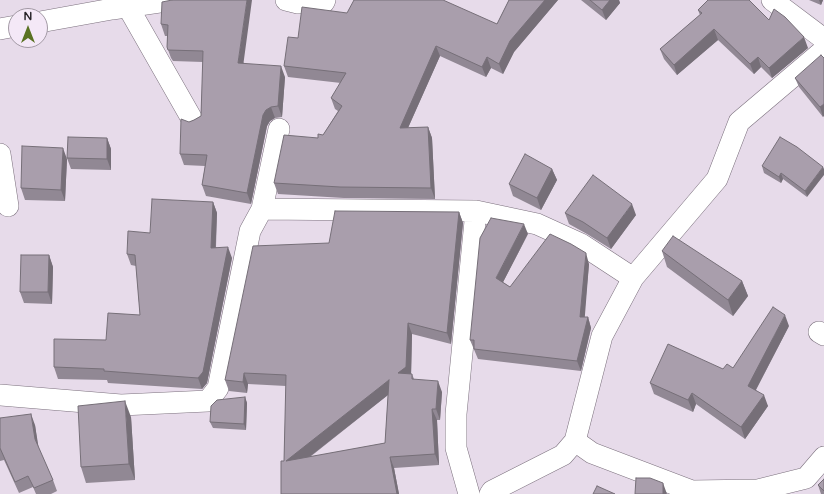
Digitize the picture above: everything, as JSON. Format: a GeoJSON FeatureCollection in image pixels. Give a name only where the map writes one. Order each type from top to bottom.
{"type":"FeatureCollection","features":[{"type":"Feature","properties":{"kind":"street"},"geometry":{"type":"LineString","coordinates":[[48,20],[118,5],[173,0]]}},
{"type":"Feature","properties":{"kind":"street"},"geometry":{"type":"LineString","coordinates":[[286,0],[298,3],[324,2],[325,0]]}},
{"type":"Feature","properties":{"kind":"street"},"geometry":{"type":"LineString","coordinates":[[772,0],[824,39]]}},
{"type":"Feature","properties":{"kind":"street"},"geometry":{"type":"LineString","coordinates":[[118,5],[193,121]]}},
{"type":"Feature","properties":{"kind":"street"},"geometry":{"type":"LineString","coordinates":[[490,494],[492,491],[563,455],[575,441],[602,336],[633,278],[717,179],[739,122],[824,50]]}},
{"type":"Feature","properties":{"kind":"street"},"geometry":{"type":"LineString","coordinates":[[0,395],[121,405],[208,401],[218,388],[250,231],[262,209],[279,129]]}},
{"type":"Feature","properties":{"kind":"street"},"geometry":{"type":"LineString","coordinates":[[0,154],[8,206]]}},
{"type":"Feature","properties":{"kind":"street"},"geometry":{"type":"LineString","coordinates":[[262,209],[476,211],[537,224],[581,244],[633,278]]}},
{"type":"Feature","properties":{"kind":"street"},"geometry":{"type":"LineString","coordinates":[[469,494],[456,448],[456,414],[476,211]]}},
{"type":"Feature","properties":{"kind":"street"},"geometry":{"type":"LineString","coordinates":[[575,441],[592,453],[692,491],[758,490],[799,480],[806,478],[824,457]]}},
{"type":"Feature","properties":{"kind":"building"},"geometry":{"type":"Polygon","coordinates":[[[172,0],[247,0],[238,63],[281,66],[278,106],[271,107],[266,110],[263,115],[247,193],[202,185],[207,155],[180,154],[181,119],[189,122],[201,116],[203,51],[168,50],[168,25],[161,24],[162,2],[172,0]]]}},
{"type":"Feature","properties":{"kind":"building"},"geometry":{"type":"Polygon","coordinates":[[[354,0],[443,0],[497,24],[509,0],[545,0],[510,41],[499,64],[487,57],[482,67],[436,46],[400,128],[428,127],[431,188],[340,187],[274,183],[284,135],[318,138],[318,134],[323,135],[342,106],[331,98],[346,73],[284,66],[288,37],[298,38],[302,7],[347,13],[354,0]]]}},
{"type":"Feature","properties":{"kind":"building"},"geometry":{"type":"Polygon","coordinates":[[[590,0],[610,0],[602,10],[590,0]]]}},
{"type":"Feature","properties":{"kind":"building"},"geometry":{"type":"Polygon","coordinates":[[[708,0],[749,0],[769,20],[774,9],[785,17],[804,37],[769,68],[758,57],[750,64],[714,29],[674,65],[660,49],[702,13],[698,10],[708,0]]]}},
{"type":"Feature","properties":{"kind":"building"},"geometry":{"type":"Polygon","coordinates":[[[821,55],[824,58],[824,104],[820,107],[795,78],[821,55]]]}},
{"type":"Feature","properties":{"kind":"building"},"geometry":{"type":"Polygon","coordinates":[[[68,137],[107,138],[107,159],[67,158],[68,137]]]}},
{"type":"Feature","properties":{"kind":"building"},"geometry":{"type":"Polygon","coordinates":[[[780,137],[797,147],[823,167],[805,191],[781,173],[779,177],[762,166],[780,137]]]}},
{"type":"Feature","properties":{"kind":"building"},"geometry":{"type":"Polygon","coordinates":[[[22,146],[63,148],[61,190],[21,188],[22,146]]]}},
{"type":"Feature","properties":{"kind":"building"},"geometry":{"type":"Polygon","coordinates":[[[525,154],[552,169],[537,198],[509,184],[525,154]]]}},
{"type":"Feature","properties":{"kind":"building"},"geometry":{"type":"Polygon","coordinates":[[[593,175],[632,204],[607,238],[583,222],[565,213],[593,175]]]}},
{"type":"Feature","properties":{"kind":"building"},"geometry":{"type":"Polygon","coordinates":[[[152,199],[213,202],[211,248],[228,247],[203,372],[198,378],[104,371],[104,369],[54,367],[54,339],[106,340],[108,313],[140,315],[135,255],[127,254],[128,231],[150,233],[152,199]]]}},
{"type":"Feature","properties":{"kind":"building"},"geometry":{"type":"Polygon","coordinates":[[[335,211],[459,212],[447,333],[408,323],[406,367],[398,373],[412,374],[412,379],[438,381],[436,409],[432,409],[435,454],[390,457],[397,494],[281,494],[281,461],[284,461],[286,375],[244,373],[243,382],[225,380],[253,246],[329,243],[335,211]],[[389,380],[286,461],[385,443],[389,380]]]}},
{"type":"Feature","properties":{"kind":"building"},"geometry":{"type":"Polygon","coordinates":[[[491,218],[524,224],[496,278],[510,287],[550,234],[586,253],[580,317],[588,317],[577,361],[474,349],[474,340],[470,340],[480,238],[491,218]]]}},
{"type":"Feature","properties":{"kind":"building"},"geometry":{"type":"Polygon","coordinates":[[[673,236],[742,281],[728,300],[662,251],[673,236]]]}},
{"type":"Feature","properties":{"kind":"building"},"geometry":{"type":"Polygon","coordinates":[[[21,255],[49,255],[48,292],[20,292],[21,255]]]}},
{"type":"Feature","properties":{"kind":"building"},"geometry":{"type":"Polygon","coordinates":[[[773,307],[785,315],[748,386],[764,395],[741,427],[692,393],[688,400],[650,383],[668,344],[723,369],[727,364],[733,368],[773,307]]]}},
{"type":"Feature","properties":{"kind":"building"},"geometry":{"type":"Polygon","coordinates":[[[245,397],[244,424],[210,422],[211,406],[217,400],[245,397]]]}},
{"type":"Feature","properties":{"kind":"building"},"geometry":{"type":"Polygon","coordinates":[[[125,401],[129,464],[81,467],[78,406],[125,401]]]}},
{"type":"Feature","properties":{"kind":"building"},"geometry":{"type":"Polygon","coordinates":[[[31,414],[35,439],[53,480],[34,488],[28,476],[15,482],[0,448],[0,418],[31,414]]]}},
{"type":"Feature","properties":{"kind":"building"},"geometry":{"type":"Polygon","coordinates":[[[636,478],[650,478],[663,483],[663,494],[635,494],[636,478]]]}},
{"type":"Feature","properties":{"kind":"building"},"geometry":{"type":"Polygon","coordinates":[[[824,479],[824,491],[818,485],[824,479]]]}},
{"type":"Feature","properties":{"kind":"building"},"geometry":{"type":"Polygon","coordinates":[[[597,486],[615,494],[593,494],[597,486]]]}}]}
